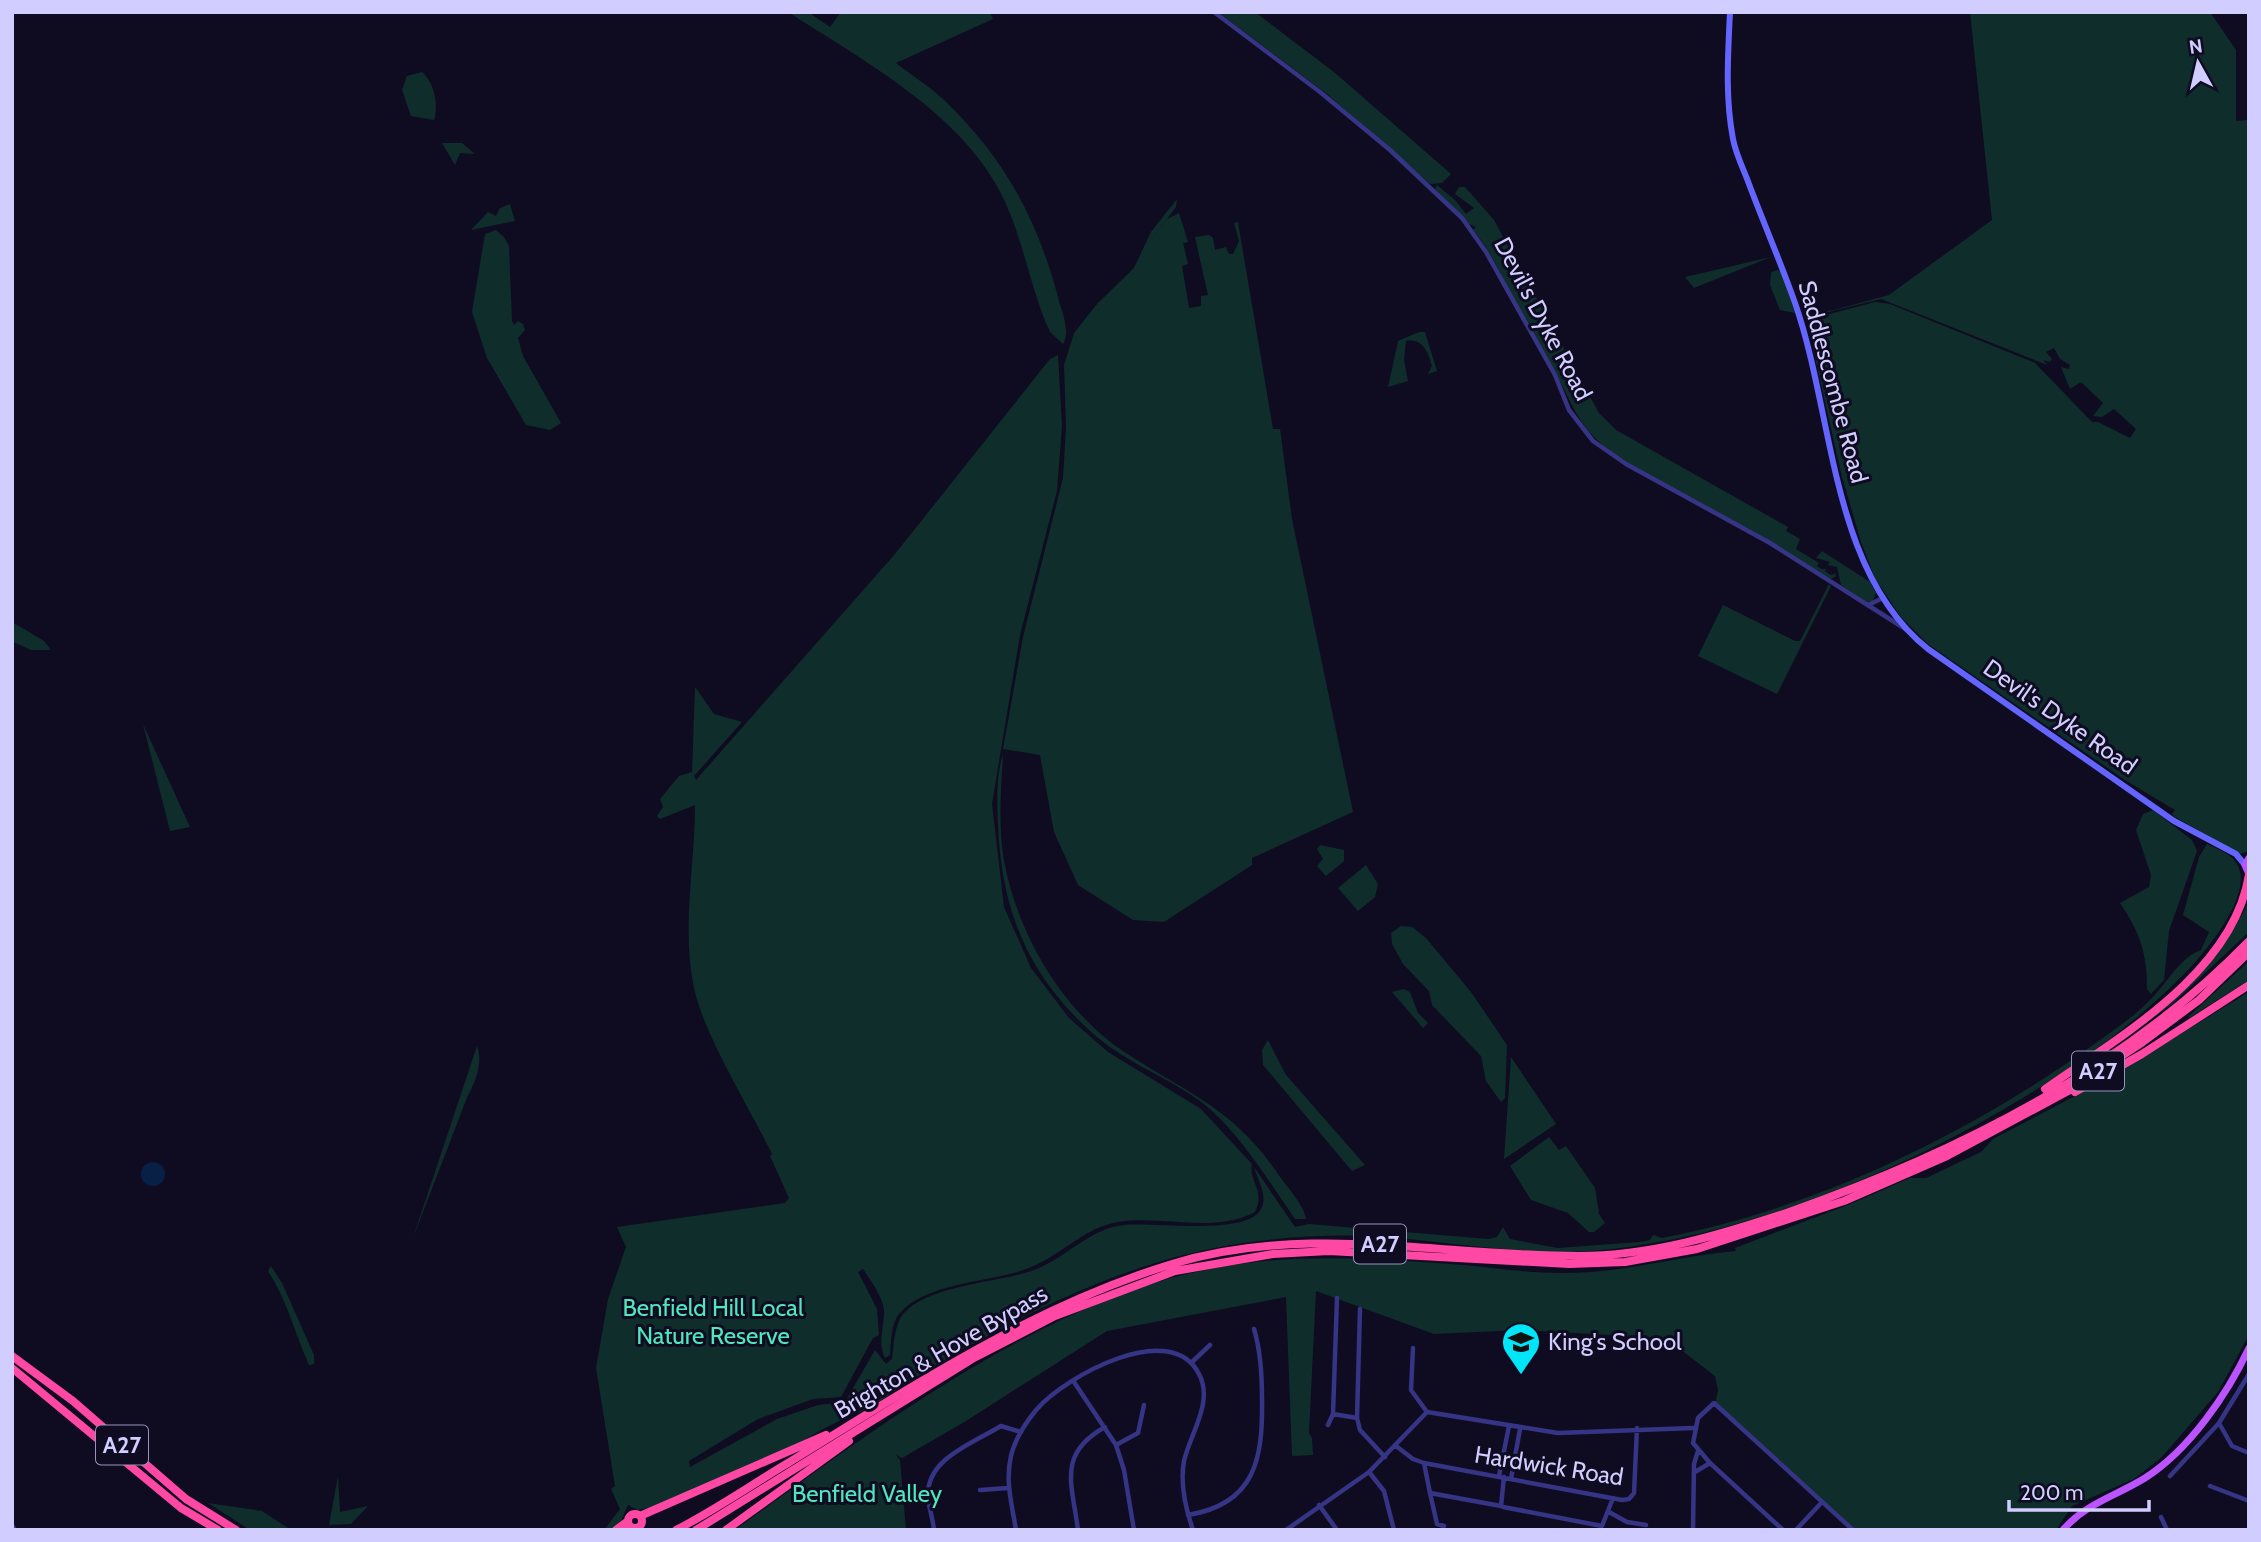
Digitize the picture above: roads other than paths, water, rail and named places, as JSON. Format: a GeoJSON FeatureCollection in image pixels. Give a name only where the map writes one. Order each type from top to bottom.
{"type":"FeatureCollection","features":[{"type":"Feature","properties":{"kind":"highway","name":"A27"},"geometry":{"type":"LineString","coordinates":[[2005,1116],[2120,1037],[2199,968],[2235,920],[2249,874]]}},
{"type":"Feature","properties":{"kind":"highway","name":"Brighton & Hove Bypass"},"geometry":{"type":"LineString","coordinates":[[676,1530],[968,1353],[1052,1308],[1174,1263],[1273,1245],[1331,1242],[1526,1254],[1625,1255],[1697,1241],[1841,1194],[1943,1148],[2005,1116],[2135,1038],[2207,982],[2249,941]]}},
{"type":"Feature","properties":{"kind":"highway","name":"Brighton & Hove Bypass"},"geometry":{"type":"LineString","coordinates":[[696,1530],[972,1359],[1055,1316],[1175,1271],[1273,1254],[1329,1251],[1569,1264],[1625,1262],[1685,1251],[1844,1201],[1929,1164],[2039,1107],[2140,1044],[2199,1000],[2249,952]]}},
{"type":"Feature","properties":{"kind":"highway","name":"A27"},"geometry":{"type":"LineString","coordinates":[[2039,1107],[2114,1070],[2249,985]]}},
{"type":"Feature","properties":{"kind":"highway","name":"A27"},"geometry":{"type":"LineString","coordinates":[[12,1356],[74,1401],[186,1499],[236,1530]]}},
{"type":"Feature","properties":{"kind":"highway","name":"A27"},"geometry":{"type":"LineString","coordinates":[[12,1368],[181,1508],[218,1530]]}},
{"type":"Feature","properties":{"kind":"highway","name":"A27"},"geometry":{"type":"LineString","coordinates":[[726,1530],[888,1412]]}},
{"type":"Feature","properties":{"kind":"highway","name":"A27"},"geometry":{"type":"LineString","coordinates":[[639,1516],[858,1420]]}},
{"type":"Feature","properties":{"kind":"highway"},"geometry":{"type":"LineString","coordinates":[[616,1530],[628,1521],[631,1515],[639,1516],[641,1522],[638,1528],[631,1526],[628,1521]]}},
{"type":"Feature","properties":{"kind":"main road"},"geometry":{"type":"LineString","coordinates":[[2248,860],[2249,874]]}},
{"type":"Feature","properties":{"kind":"main road"},"geometry":{"type":"LineString","coordinates":[[2063,1530],[2090,1506],[2139,1482],[2174,1454],[2216,1402],[2249,1348]]}},
{"type":"Feature","properties":{"kind":"street","name":"Devil's Dyke Road"},"geometry":{"type":"LineString","coordinates":[[1214,12],[1321,92],[1462,218],[1486,252],[1555,375],[1569,410],[1593,441],[1626,464],[1770,543],[1867,605],[2174,821],[2248,860]]}},
{"type":"Feature","properties":{"kind":"street","name":"Saddlescombe Road"},"geometry":{"type":"LineString","coordinates":[[1730,12],[1728,108],[1734,144],[1796,304],[1860,552],[1883,598],[1906,630]]}},
{"type":"Feature","properties":{"kind":"street"},"geometry":{"type":"LineString","coordinates":[[1867,605],[1883,598]]}},
{"type":"Feature","properties":{"kind":"street"},"geometry":{"type":"LineString","coordinates":[[1328,1425],[1333,1414],[1337,1298]]}},
{"type":"Feature","properties":{"kind":"street"},"geometry":{"type":"LineString","coordinates":[[1360,1309],[1357,1418],[1360,1430],[1385,1457]]}},
{"type":"Feature","properties":{"kind":"street"},"geometry":{"type":"LineString","coordinates":[[1188,1515],[1209,1511],[1227,1501],[1247,1486],[1256,1467],[1261,1442],[1262,1367],[1254,1329]]}},
{"type":"Feature","properties":{"kind":"street"},"geometry":{"type":"LineString","coordinates":[[1191,1363],[1210,1345]]}},
{"type":"Feature","properties":{"kind":"street"},"geometry":{"type":"LineString","coordinates":[[1413,1348],[1412,1390],[1427,1412],[1558,1433],[1693,1428]]}},
{"type":"Feature","properties":{"kind":"street"},"geometry":{"type":"LineString","coordinates":[[1016,1530],[1008,1488],[1011,1455],[1021,1432],[1038,1408],[1104,1363],[1132,1353],[1158,1351],[1178,1354],[1191,1363],[1200,1375],[1205,1393],[1184,1462],[1188,1515],[1193,1530]]}},
{"type":"Feature","properties":{"kind":"street"},"geometry":{"type":"LineString","coordinates":[[2170,1476],[2219,1423],[2249,1374]]}},
{"type":"Feature","properties":{"kind":"street"},"geometry":{"type":"LineString","coordinates":[[1074,1382],[1116,1446],[1124,1470],[1134,1530]]}},
{"type":"Feature","properties":{"kind":"street"},"geometry":{"type":"LineString","coordinates":[[1783,1530],[1710,1464],[1693,1443],[1693,1428],[1698,1418],[1714,1403],[1853,1530]]}},
{"type":"Feature","properties":{"kind":"street"},"geometry":{"type":"LineString","coordinates":[[1116,1446],[1138,1433],[1144,1405]]}},
{"type":"Feature","properties":{"kind":"street"},"geometry":{"type":"LineString","coordinates":[[1286,1530],[1369,1472],[1427,1412]]}},
{"type":"Feature","properties":{"kind":"street"},"geometry":{"type":"LineString","coordinates":[[1333,1414],[1357,1418]]}},
{"type":"Feature","properties":{"kind":"street"},"geometry":{"type":"LineString","coordinates":[[2219,1423],[2230,1444],[2249,1453]]}},
{"type":"Feature","properties":{"kind":"street"},"geometry":{"type":"LineString","coordinates":[[934,1530],[928,1497],[930,1477],[939,1464],[1001,1426],[1021,1432]]}},
{"type":"Feature","properties":{"kind":"street"},"geometry":{"type":"LineString","coordinates":[[1430,1493],[1501,1506],[1501,1476],[1509,1426]]}},
{"type":"Feature","properties":{"kind":"street"},"geometry":{"type":"LineString","coordinates":[[1077,1530],[1072,1460],[1084,1439],[1105,1427]]}},
{"type":"Feature","properties":{"kind":"street","name":"Hardwick Road"},"geometry":{"type":"LineString","coordinates":[[1396,1446],[1413,1459],[1424,1463],[1629,1499],[1634,1493],[1637,1428]]}},
{"type":"Feature","properties":{"kind":"street"},"geometry":{"type":"LineString","coordinates":[[1511,1479],[1520,1429]]}},
{"type":"Feature","properties":{"kind":"street"},"geometry":{"type":"LineString","coordinates":[[1693,1530],[1694,1472],[1698,1451]]}},
{"type":"Feature","properties":{"kind":"street"},"geometry":{"type":"LineString","coordinates":[[1424,1463],[1437,1524],[1444,1526]]}},
{"type":"Feature","properties":{"kind":"street"},"geometry":{"type":"LineString","coordinates":[[1694,1472],[1710,1464]]}},
{"type":"Feature","properties":{"kind":"street"},"geometry":{"type":"LineString","coordinates":[[1369,1472],[1384,1491],[1394,1530]]}},
{"type":"Feature","properties":{"kind":"street"},"geometry":{"type":"LineString","coordinates":[[2210,1486],[2249,1501]]}},
{"type":"Feature","properties":{"kind":"street"},"geometry":{"type":"LineString","coordinates":[[981,1490],[1008,1488]]}},
{"type":"Feature","properties":{"kind":"street"},"geometry":{"type":"LineString","coordinates":[[1503,1507],[1601,1528],[1613,1498]]}},
{"type":"Feature","properties":{"kind":"street"},"geometry":{"type":"LineString","coordinates":[[1796,1530],[1822,1502]]}},
{"type":"Feature","properties":{"kind":"street"},"geometry":{"type":"LineString","coordinates":[[1319,1505],[1337,1530]]}},
{"type":"Feature","properties":{"kind":"street"},"geometry":{"type":"LineString","coordinates":[[1609,1512],[1628,1522],[1646,1525]]}},
{"type":"Feature","properties":{"kind":"street"},"geometry":{"type":"LineString","coordinates":[[2161,1517],[2167,1530]]}},
{"type":"Feature","properties":{"kind":"street"},"geometry":{"type":"LineString","coordinates":[[12,1525],[15,1530]]}},
{"type":"Feature","properties":{"kind":"water"},"geometry":{"type":"Polygon","coordinates":[[[153,1162],[162,1165],[165,1174],[162,1183],[153,1186],[144,1183],[141,1174],[144,1165],[153,1162]]]}},
{"type":"Feature","properties":{"kind":"place","name":"King's School"},"geometry":{"type":"Point","coordinates":[1521,1376]}},
{"type":"Feature","properties":{"kind":"park label","name":"Benfield Hill Local Nature Reserve"},"geometry":{"type":"Point","coordinates":[713,1322]}},
{"type":"Feature","properties":{"kind":"park label","name":"Benfield Valley"},"geometry":{"type":"Point","coordinates":[867,1494]}}]}
